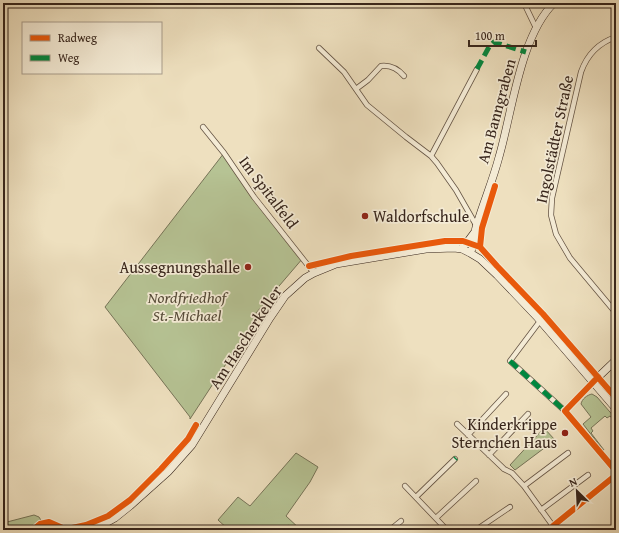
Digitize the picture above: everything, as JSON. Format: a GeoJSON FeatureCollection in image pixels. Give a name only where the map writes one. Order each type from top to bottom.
{"type":"FeatureCollection","features":[{"type":"Feature","properties":{"kind":"main road","name":"Am Banngraben"},"geometry":{"type":"LineString","coordinates":[[462,249],[468,243],[476,228],[488,194],[500,156],[511,104],[526,52],[536,28],[554,3]]}},
{"type":"Feature","properties":{"kind":"main road","name":"Am Banngraben"},"geometry":{"type":"LineString","coordinates":[[470,253],[474,246],[476,228]]}},
{"type":"Feature","properties":{"kind":"main road","name":"Am Banngraben"},"geometry":{"type":"LineString","coordinates":[[474,246],[477,248],[480,259]]}},
{"type":"Feature","properties":{"kind":"main road","name":"Am Hascherkeller"},"geometry":{"type":"LineString","coordinates":[[93,530],[115,518],[168,472],[192,445],[277,307],[293,288],[314,273],[336,264],[426,249],[462,249],[470,253],[480,259],[497,275],[538,319],[616,409]]}},
{"type":"Feature","properties":{"kind":"main road"},"geometry":{"type":"LineString","coordinates":[[593,382],[616,360]]}},
{"type":"Feature","properties":{"kind":"main road"},"geometry":{"type":"LineString","coordinates":[[45,530],[52,530]]}},
{"type":"Feature","properties":{"kind":"street"},"geometry":{"type":"LineString","coordinates":[[524,3],[536,28]]}},
{"type":"Feature","properties":{"kind":"street","name":"Ingolstädter Straße"},"geometry":{"type":"LineString","coordinates":[[616,37],[606,41],[589,55],[582,68],[550,208],[556,234],[561,244],[583,276],[616,313]]}},
{"type":"Feature","properties":{"kind":"street"},"geometry":{"type":"LineString","coordinates":[[319,48],[344,72],[367,105],[437,162],[456,190],[476,228]]}},
{"type":"Feature","properties":{"kind":"street"},"geometry":{"type":"LineString","coordinates":[[356,90],[381,66],[399,70],[404,76]]}},
{"type":"Feature","properties":{"kind":"street"},"geometry":{"type":"LineString","coordinates":[[431,156],[477,69]]}},
{"type":"Feature","properties":{"kind":"street","name":"Im Spitalfeld"},"geometry":{"type":"LineString","coordinates":[[203,127],[224,153],[254,197],[314,273]]}},
{"type":"Feature","properties":{"kind":"street"},"geometry":{"type":"LineString","coordinates":[[538,319],[510,361],[565,410],[616,471]]}},
{"type":"Feature","properties":{"kind":"street"},"geometry":{"type":"LineString","coordinates":[[565,410],[593,382]]}},
{"type":"Feature","properties":{"kind":"street"},"geometry":{"type":"LineString","coordinates":[[468,436],[506,394]]}},
{"type":"Feature","properties":{"kind":"street"},"geometry":{"type":"LineString","coordinates":[[489,455],[528,414]]}},
{"type":"Feature","properties":{"kind":"street"},"geometry":{"type":"LineString","coordinates":[[457,424],[504,469],[512,472],[557,530]]}},
{"type":"Feature","properties":{"kind":"street"},"geometry":{"type":"LineString","coordinates":[[524,486],[568,453]]}},
{"type":"Feature","properties":{"kind":"street"},"geometry":{"type":"LineString","coordinates":[[416,497],[455,460]]}},
{"type":"Feature","properties":{"kind":"street"},"geometry":{"type":"LineString","coordinates":[[541,510],[588,475]]}},
{"type":"Feature","properties":{"kind":"street"},"geometry":{"type":"LineString","coordinates":[[553,526],[616,475]]}},
{"type":"Feature","properties":{"kind":"street"},"geometry":{"type":"LineString","coordinates":[[436,518],[476,480]]}},
{"type":"Feature","properties":{"kind":"street"},"geometry":{"type":"LineString","coordinates":[[405,486],[447,530]]}},
{"type":"Feature","properties":{"kind":"street"},"geometry":{"type":"LineString","coordinates":[[476,530],[510,507]]}},
{"type":"Feature","properties":{"kind":"street"},"geometry":{"type":"LineString","coordinates":[[390,530],[401,521]]}},
{"type":"Feature","properties":{"kind":"green space","name":"Nordfriedhof St.-Michael"},"geometry":{"type":"Polygon","coordinates":[[[224,153],[303,258],[256,313],[258,315],[190,419],[190,417],[105,307],[224,153]]]}},
{"type":"Feature","properties":{"kind":"green space"},"geometry":{"type":"Polygon","coordinates":[[[592,394],[597,397],[616,419],[616,423],[610,416],[607,418],[605,416],[591,428],[593,431],[591,433],[604,450],[583,424],[591,417],[581,404],[582,400],[588,395],[592,394]]]}},
{"type":"Feature","properties":{"kind":"green space"},"geometry":{"type":"Polygon","coordinates":[[[544,428],[555,440],[515,470],[510,465],[544,428]]]}},
{"type":"Feature","properties":{"kind":"green space"},"geometry":{"type":"Polygon","coordinates":[[[296,453],[318,467],[310,482],[286,516],[301,530],[284,530],[289,525],[282,530],[229,530],[218,520],[238,497],[250,506],[296,453]]]}},
{"type":"Feature","properties":{"kind":"green space"},"geometry":{"type":"Polygon","coordinates":[[[34,515],[39,517],[42,522],[36,525],[32,530],[3,530],[7,522],[34,515]]]}},
{"type":"Feature","properties":{"kind":"marked path"},"geometry":{"type":"LineString","coordinates":[[477,69],[489,47],[494,42],[526,52]]}},
{"type":"Feature","properties":{"kind":"marked path"},"geometry":{"type":"LineString","coordinates":[[510,361],[565,411]]}},
{"type":"Feature","properties":{"kind":"cycle path"},"geometry":{"type":"LineString","coordinates":[[480,247],[482,228],[495,186]]}},
{"type":"Feature","properties":{"kind":"cycle path"},"geometry":{"type":"LineString","coordinates":[[309,266],[351,256],[445,241],[463,241],[480,247],[543,314],[616,398]]}},
{"type":"Feature","properties":{"kind":"cycle path"},"geometry":{"type":"LineString","coordinates":[[598,377],[565,411],[616,471]]}},
{"type":"Feature","properties":{"kind":"cycle path"},"geometry":{"type":"LineString","coordinates":[[33,530],[40,524],[49,522],[65,529],[72,528],[86,525],[108,516],[130,500],[161,469],[188,439],[196,425]]}},
{"type":"Feature","properties":{"kind":"cycle path"},"geometry":{"type":"LineString","coordinates":[[557,530],[553,526],[616,475]]}},
{"type":"Feature","properties":{"kind":"place","name":"Waldorfschule"},"geometry":{"type":"Point","coordinates":[365,216]}},
{"type":"Feature","properties":{"kind":"place","name":"Aussegnungshalle"},"geometry":{"type":"Point","coordinates":[248,267]}},
{"type":"Feature","properties":{"kind":"place","name":"Kinderkrippe Sternchen Haus"},"geometry":{"type":"Point","coordinates":[565,433]}}]}
